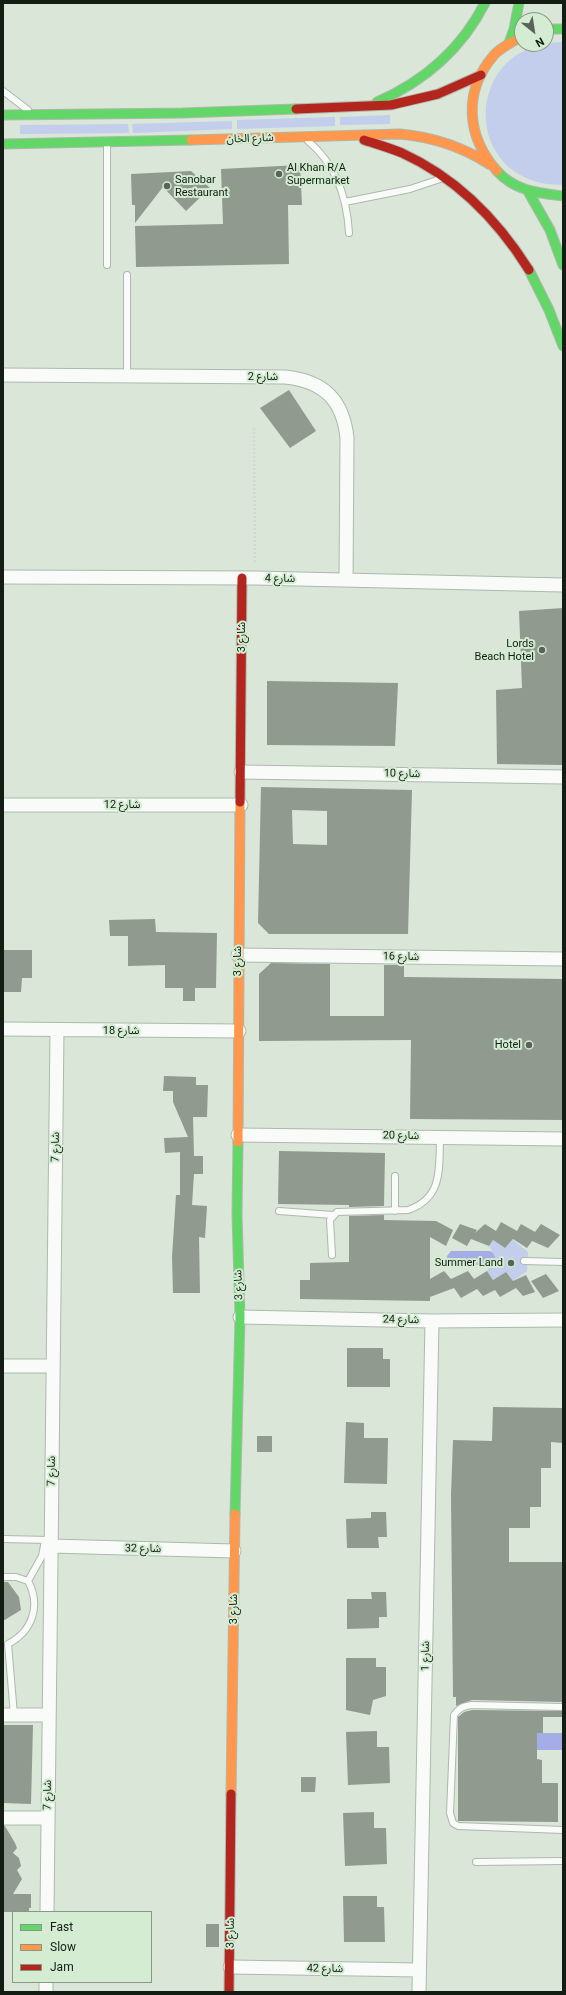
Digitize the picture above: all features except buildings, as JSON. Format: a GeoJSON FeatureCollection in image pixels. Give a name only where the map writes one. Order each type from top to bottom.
{"type":"FeatureCollection","features":[{"type":"Feature","properties":{"kind":"main road"},"geometry":{"type":"LineString","coordinates":[[363,107],[404,88],[436,66],[466,35],[485,3]]}},
{"type":"Feature","properties":{"kind":"main road"},"geometry":{"type":"LineString","coordinates":[[509,43],[514,29],[519,3]]}},
{"type":"Feature","properties":{"kind":"main road"},"geometry":{"type":"LineString","coordinates":[[514,40],[493,57],[481,75],[473,98],[472,121],[478,144],[489,164],[507,181],[529,193],[553,197],[563,196]]}},
{"type":"Feature","properties":{"kind":"main road"},"geometry":{"type":"LineString","coordinates":[[3,115],[363,107],[392,105],[423,99],[481,75]]}},
{"type":"Feature","properties":{"kind":"main road","name":"شارع الخان"},"geometry":{"type":"LineString","coordinates":[[3,144],[106,143],[400,134],[432,137],[462,147],[489,164]]}},
{"type":"Feature","properties":{"kind":"main road"},"geometry":{"type":"LineString","coordinates":[[341,136],[368,142],[419,160],[446,177],[482,208],[516,249],[544,296],[563,346]]}},
{"type":"Feature","properties":{"kind":"main road"},"geometry":{"type":"LineString","coordinates":[[529,193],[550,230],[563,265]]}},
{"type":"Feature","properties":{"kind":"main road","name":"شارع 3"},"geometry":{"type":"LineString","coordinates":[[229,1992],[234,1551],[240,1317],[237,1214],[239,1032],[238,955],[241,772],[249,578]]}},
{"type":"Feature","properties":{"kind":"street","name":"شارع 2"},"geometry":{"type":"LineString","coordinates":[[3,375],[285,377],[301,379],[312,383],[330,394],[339,407],[346,422],[346,580]]}},
{"type":"Feature","properties":{"kind":"street","name":"شارع 4"},"geometry":{"type":"LineString","coordinates":[[3,577],[249,578],[561,583]]}},
{"type":"Feature","properties":{"kind":"street","name":"شارع 10"},"geometry":{"type":"LineString","coordinates":[[241,772],[563,777]]}},
{"type":"Feature","properties":{"kind":"street","name":"شارع 12"},"geometry":{"type":"LineString","coordinates":[[3,805],[241,806]]}},
{"type":"Feature","properties":{"kind":"street","name":"شارع 16"},"geometry":{"type":"LineString","coordinates":[[238,955],[563,959]]}},
{"type":"Feature","properties":{"kind":"street","name":"شارع 18"},"geometry":{"type":"LineString","coordinates":[[3,1029],[239,1032]]}},
{"type":"Feature","properties":{"kind":"street","name":"شارع 7"},"geometry":{"type":"LineString","coordinates":[[47,1911],[49,1542],[53,1366],[57,1030]]}},
{"type":"Feature","properties":{"kind":"street","name":"شارع 20"},"geometry":{"type":"LineString","coordinates":[[238,1135],[563,1139]]}},
{"type":"Feature","properties":{"kind":"street","name":"شارع 24"},"geometry":{"type":"LineString","coordinates":[[240,1317],[432,1320],[563,1320]]}},
{"type":"Feature","properties":{"kind":"street","name":"شارع 1"},"geometry":{"type":"LineString","coordinates":[[419,1992],[432,1320]]}},
{"type":"Feature","properties":{"kind":"street"},"geometry":{"type":"LineString","coordinates":[[3,1366],[53,1366]]}},
{"type":"Feature","properties":{"kind":"street","name":"شارع 32"},"geometry":{"type":"LineString","coordinates":[[49,1542],[234,1551]]}},
{"type":"Feature","properties":{"kind":"street"},"geometry":{"type":"LineString","coordinates":[[8,1715],[49,1715]]}},
{"type":"Feature","properties":{"kind":"street"},"geometry":{"type":"LineString","coordinates":[[3,1818],[48,1818]]}},
{"type":"Feature","properties":{"kind":"street","name":"شارع 42"},"geometry":{"type":"LineString","coordinates":[[230,1968],[419,1970]]}},
{"type":"Feature","properties":{"kind":"lane"},"geometry":{"type":"LineString","coordinates":[[3,91],[23,105],[33,115]]}},
{"type":"Feature","properties":{"kind":"lane"},"geometry":{"type":"LineString","coordinates":[[304,138],[327,161],[338,181],[345,202],[349,233]]}},
{"type":"Feature","properties":{"kind":"lane"},"geometry":{"type":"LineString","coordinates":[[106,143],[107,265]]}},
{"type":"Feature","properties":{"kind":"lane"},"geometry":{"type":"LineString","coordinates":[[345,202],[410,189],[446,177]]}},
{"type":"Feature","properties":{"kind":"lane"},"geometry":{"type":"LineString","coordinates":[[127,275],[127,376]]}},
{"type":"Feature","properties":{"kind":"lane"},"geometry":{"type":"LineString","coordinates":[[279,1212],[334,1215],[341,1211],[394,1211],[416,1208],[430,1197],[438,1182],[440,1137]]}},
{"type":"Feature","properties":{"kind":"lane"},"geometry":{"type":"LineString","coordinates":[[394,1211],[395,1176]]}},
{"type":"Feature","properties":{"kind":"lane"},"geometry":{"type":"LineString","coordinates":[[332,1255],[330,1224],[334,1215]]}},
{"type":"Feature","properties":{"kind":"lane"},"geometry":{"type":"LineString","coordinates":[[524,1262],[563,1262]]}},
{"type":"Feature","properties":{"kind":"lane"},"geometry":{"type":"LineString","coordinates":[[3,1540],[49,1542],[28,1581]]}},
{"type":"Feature","properties":{"kind":"lane"},"geometry":{"type":"LineString","coordinates":[[3,1578],[16,1577],[28,1581],[34,1596],[33,1617],[22,1635],[6,1645],[8,1715]]}},
{"type":"Feature","properties":{"kind":"lane"},"geometry":{"type":"LineString","coordinates":[[563,1707],[472,1705],[464,1706],[458,1709],[454,1715],[450,1813],[453,1823],[458,1826],[563,1830]]}},
{"type":"Feature","properties":{"kind":"lane"},"geometry":{"type":"LineString","coordinates":[[476,1862],[563,1861]]}},
{"type":"Feature","properties":{"kind":"path"},"geometry":{"type":"LineString","coordinates":[[249,578],[254,428]]}},
{"type":"Feature","properties":{"kind":"shaded area"},"geometry":{"type":"Polygon","coordinates":[[[563,42],[563,185],[529,179],[505,163],[490,140],[486,114],[491,88],[505,64],[523,52],[554,52],[554,44],[563,42]]]}},
{"type":"Feature","properties":{"kind":"shaded area"},"geometry":{"type":"Polygon","coordinates":[[[390,115],[390,124],[340,125],[340,117],[390,115]]]}},
{"type":"Feature","properties":{"kind":"shaded area"},"geometry":{"type":"Polygon","coordinates":[[[335,117],[335,126],[237,129],[237,120],[335,117]]]}},
{"type":"Feature","properties":{"kind":"shaded area"},"geometry":{"type":"Polygon","coordinates":[[[232,121],[232,129],[133,133],[132,124],[232,121]]]}},
{"type":"Feature","properties":{"kind":"shaded area"},"geometry":{"type":"Polygon","coordinates":[[[128,124],[129,133],[20,134],[20,125],[128,124]]]}},
{"type":"Feature","properties":{"kind":"shaded area"},"geometry":{"type":"Polygon","coordinates":[[[493,1240],[505,1248],[513,1240],[528,1252],[527,1271],[513,1281],[506,1272],[493,1280],[487,1271],[496,1259],[489,1246],[493,1240]]]}},
{"type":"Feature","properties":{"kind":"water"},"geometry":{"type":"Polygon","coordinates":[[[451,1251],[490,1251],[496,1259],[495,1263],[489,1265],[452,1265],[448,1261],[447,1256],[451,1251]]]}},
{"type":"Feature","properties":{"kind":"water"},"geometry":{"type":"Polygon","coordinates":[[[537,1733],[563,1733],[563,1750],[537,1750],[537,1733]]]}},
{"type":"Feature","properties":{"kind":"traffic: fast"},"geometry":{"type":"LineString","coordinates":[[377,102],[411,84],[440,62],[465,35],[485,3]]}},
{"type":"Feature","properties":{"kind":"traffic: fast"},"geometry":{"type":"LineString","coordinates":[[509,43],[514,29],[519,3]]}},
{"type":"Feature","properties":{"kind":"traffic: fast"},"geometry":{"type":"LineString","coordinates":[[554,29],[563,29]]}},
{"type":"Feature","properties":{"kind":"traffic: fast"},"geometry":{"type":"LineString","coordinates":[[3,115],[183,113],[296,109]]}},
{"type":"Feature","properties":{"kind":"traffic: fast"},"geometry":{"type":"LineString","coordinates":[[3,144],[191,140]]}},
{"type":"Feature","properties":{"kind":"traffic: fast"},"geometry":{"type":"LineString","coordinates":[[497,171],[504,178],[519,187],[545,194],[563,196]]}},
{"type":"Feature","properties":{"kind":"traffic: fast"},"geometry":{"type":"LineString","coordinates":[[529,193],[550,230],[563,265]]}},
{"type":"Feature","properties":{"kind":"traffic: fast"},"geometry":{"type":"LineString","coordinates":[[529,270],[549,310],[563,346]]}},
{"type":"Feature","properties":{"kind":"traffic: fast"},"geometry":{"type":"LineString","coordinates":[[235,1514],[240,1317],[237,1214],[238,1142]]}},
{"type":"Feature","properties":{"kind":"traffic: slow"},"geometry":{"type":"LineString","coordinates":[[497,171],[479,143],[474,128],[472,113],[473,98],[477,83],[484,69],[494,55],[514,41]]}},
{"type":"Feature","properties":{"kind":"traffic: slow"},"geometry":{"type":"LineString","coordinates":[[191,140],[400,134],[424,137],[446,143],[468,152],[489,164]]}},
{"type":"Feature","properties":{"kind":"traffic: slow"},"geometry":{"type":"LineString","coordinates":[[238,1142],[240,802]]}},
{"type":"Feature","properties":{"kind":"traffic: slow"},"geometry":{"type":"LineString","coordinates":[[231,1794],[235,1514]]}},
{"type":"Feature","properties":{"kind":"traffic: jam"},"geometry":{"type":"LineString","coordinates":[[296,109],[391,105],[438,94],[481,75]]}},
{"type":"Feature","properties":{"kind":"traffic: jam"},"geometry":{"type":"LineString","coordinates":[[364,140],[402,153],[422,163],[458,188],[489,217],[517,251],[529,270]]}},
{"type":"Feature","properties":{"kind":"traffic: jam"},"geometry":{"type":"LineString","coordinates":[[240,802],[242,578]]}},
{"type":"Feature","properties":{"kind":"traffic: jam"},"geometry":{"type":"LineString","coordinates":[[229,1992],[231,1794]]}},
{"type":"Feature","properties":{"kind":"place","name":"Al Khan R/A Supermarket"},"geometry":{"type":"Point","coordinates":[279,174]}},
{"type":"Feature","properties":{"kind":"place","name":"Sanobar Restaurant"},"geometry":{"type":"Point","coordinates":[167,186]}},
{"type":"Feature","properties":{"kind":"place","name":"Lords Beach Hotel"},"geometry":{"type":"Point","coordinates":[542,650]}},
{"type":"Feature","properties":{"kind":"place","name":"Hotel"},"geometry":{"type":"Point","coordinates":[529,1045]}},
{"type":"Feature","properties":{"kind":"place","name":"Summer Land"},"geometry":{"type":"Point","coordinates":[511,1263]}}]}
